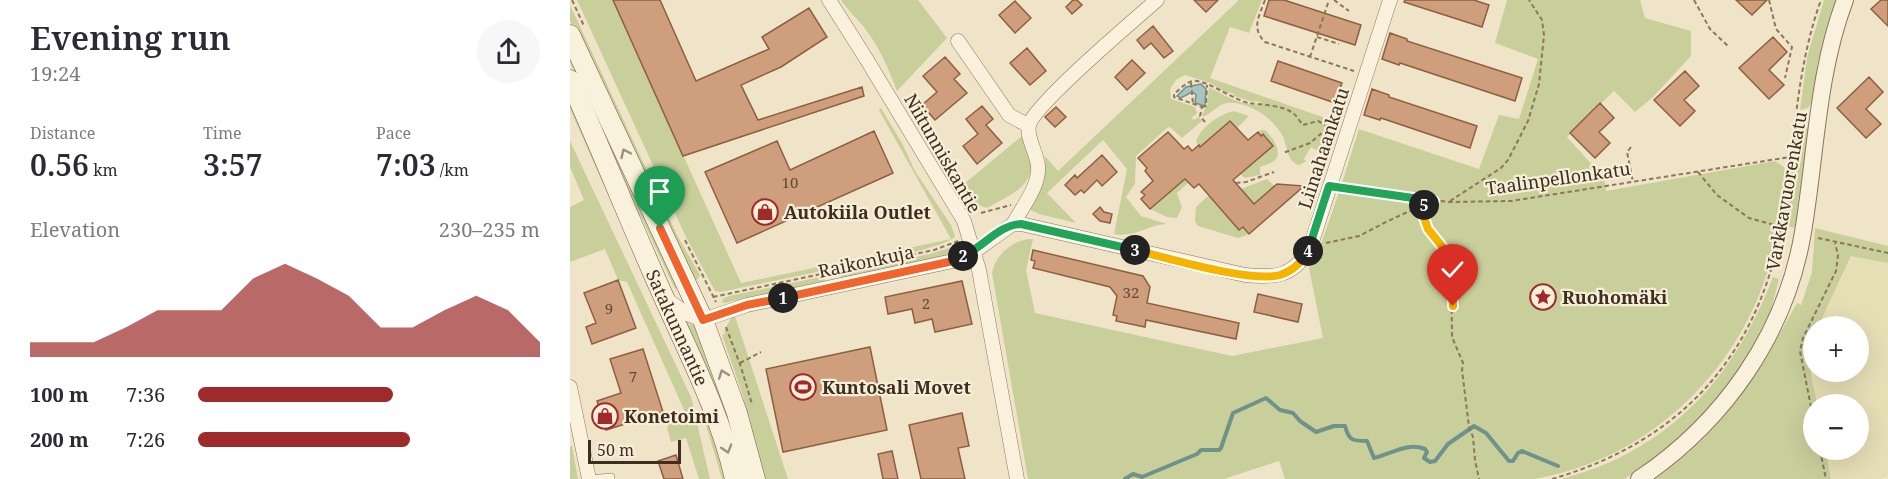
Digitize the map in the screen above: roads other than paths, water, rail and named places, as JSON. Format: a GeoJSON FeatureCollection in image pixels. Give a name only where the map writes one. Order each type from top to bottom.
{"type":"FeatureCollection","features":[{"type":"Feature","properties":{"kind":"main road","name":"Satakunnantie"},"geometry":{"type":"LineString","coordinates":[[570,35],[703,320],[737,413],[755,479]]}},
{"type":"Feature","properties":{"kind":"main road","name":"Satakunnantie"},"geometry":{"type":"LineString","coordinates":[[570,81],[707,392],[735,479]]}},
{"type":"Feature","properties":{"kind":"street","name":"Niitunniskantie"},"geometry":{"type":"LineString","coordinates":[[829,0],[964,221],[975,252],[1017,479]]}},
{"type":"Feature","properties":{"kind":"street"},"geometry":{"type":"LineString","coordinates":[[975,252],[1013,224],[1033,187],[1038,167],[1029,126],[1038,111],[1157,0]]}},
{"type":"Feature","properties":{"kind":"street","name":"Liinahaankatu"},"geometry":{"type":"LineString","coordinates":[[1013,224],[1245,275],[1268,277],[1288,272],[1305,256],[1314,237],[1390,0]]}},
{"type":"Feature","properties":{"kind":"street","name":"Varkkavuorenkatu"},"geometry":{"type":"LineString","coordinates":[[1639,479],[1673,454],[1714,415],[1748,371],[1767,340],[1783,304],[1796,265],[1803,233],[1826,65],[1845,0]]}},
{"type":"Feature","properties":{"kind":"street"},"geometry":{"type":"LineString","coordinates":[[958,41],[1010,115],[1029,126]]}},
{"type":"Feature","properties":{"kind":"street","name":"Raikonkuja"},"geometry":{"type":"LineString","coordinates":[[703,320],[747,305],[953,261],[975,252]]}},
{"type":"Feature","properties":{"kind":"street"},"geometry":{"type":"LineString","coordinates":[[664,298],[687,314],[703,320]]}},
{"type":"Feature","properties":{"kind":"street"},"geometry":{"type":"LineString","coordinates":[[570,387],[590,479]]}},
{"type":"Feature","properties":{"kind":"lane"},"geometry":{"type":"LineString","coordinates":[[590,479],[611,477]]}},
{"type":"Feature","properties":{"kind":"water"},"geometry":{"type":"Polygon","coordinates":[[[1201,84],[1206,89],[1205,106],[1195,103],[1194,93],[1181,98],[1177,96],[1186,87],[1201,84]]]}},
{"type":"Feature","properties":{"kind":"waterway"},"geometry":{"type":"LineString","coordinates":[[1125,479],[1133,474],[1142,477],[1197,454],[1201,450],[1219,450],[1233,413],[1266,398],[1280,410],[1293,413],[1316,432],[1334,426],[1345,426],[1352,439],[1367,441],[1374,458],[1399,449],[1418,447],[1427,452],[1424,458],[1430,462],[1435,461],[1448,444],[1474,426],[1486,433],[1509,461],[1513,461],[1522,451],[1558,466]]}},
{"type":"Feature","properties":{"kind":"place","name":"Autokiila Outlet"},"geometry":{"type":"Point","coordinates":[765,212]}},
{"type":"Feature","properties":{"kind":"place","name":"Ruohomäki"},"geometry":{"type":"Point","coordinates":[1543,297]}},
{"type":"Feature","properties":{"kind":"place","name":"Kuntosali Movet"},"geometry":{"type":"Point","coordinates":[803,387]}},
{"type":"Feature","properties":{"kind":"place","name":"Konetoimi"},"geometry":{"type":"Point","coordinates":[605,416]}}]}
